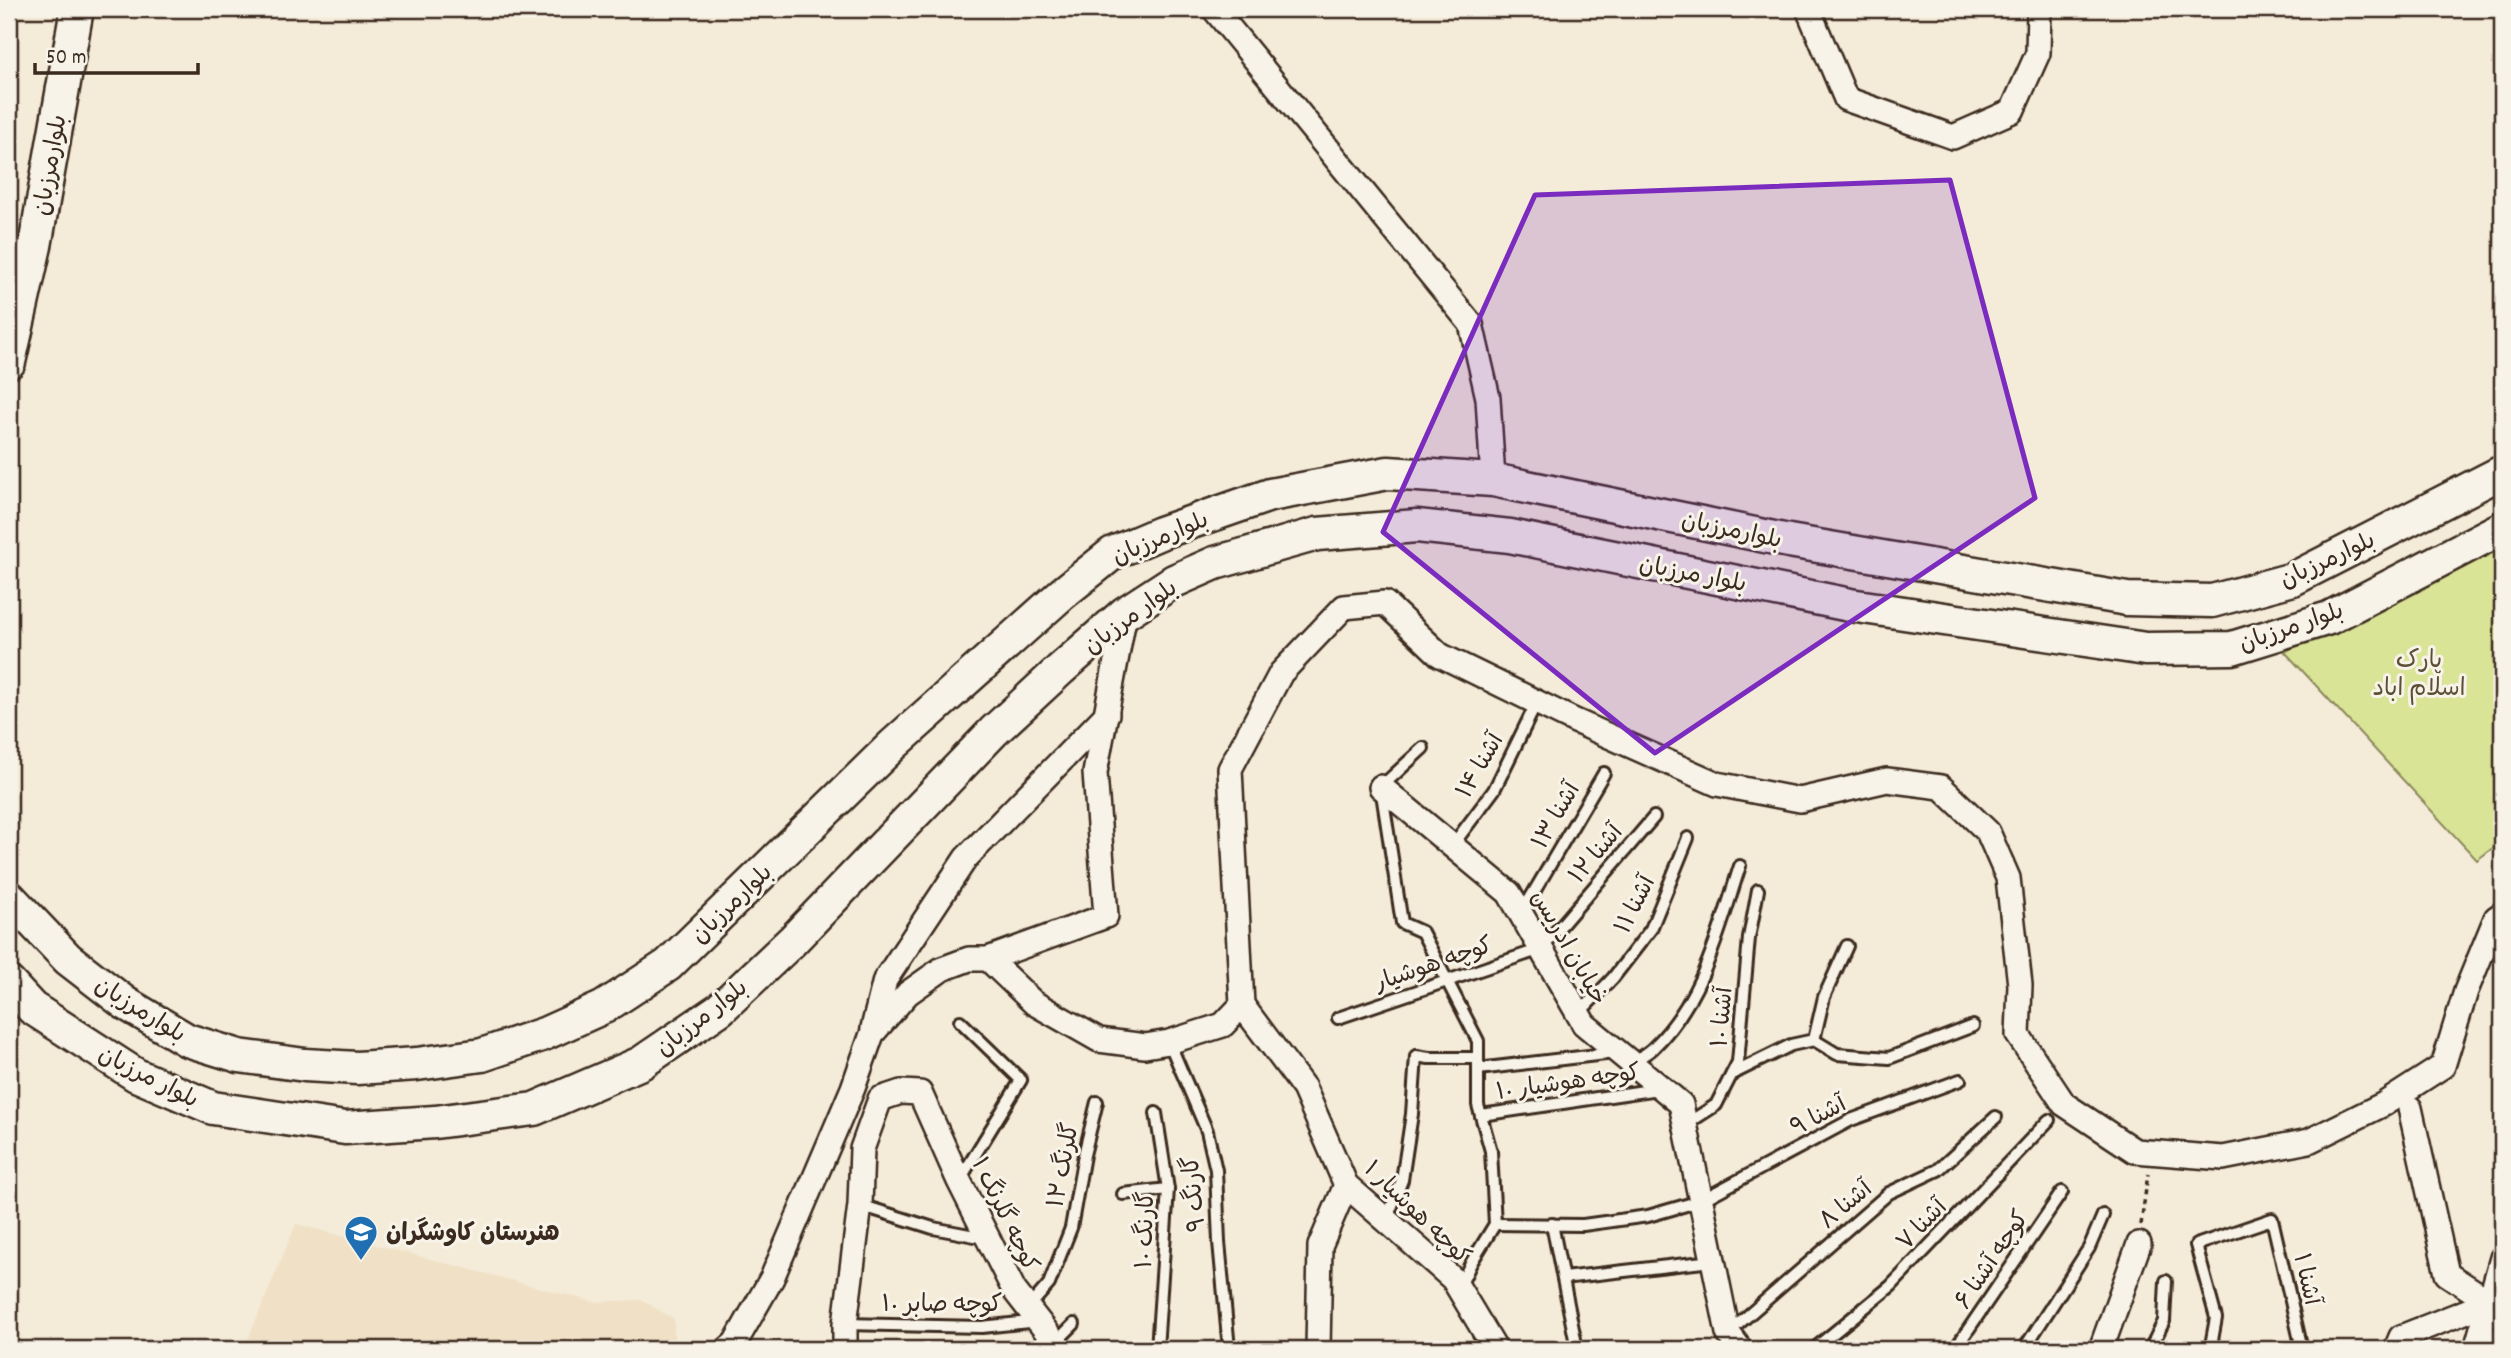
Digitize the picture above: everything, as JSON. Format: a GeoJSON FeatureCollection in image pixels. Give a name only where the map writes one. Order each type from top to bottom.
{"type":"FeatureCollection","features":[{"type":"Feature","properties":{"kind":"main road","name":"بلوارمرزبان"},"geometry":{"type":"LineString","coordinates":[[9,362],[35,246],[77,9]]}},
{"type":"Feature","properties":{"kind":"main road","name":"بلوارمرزبان"},"geometry":{"type":"LineString","coordinates":[[9,897],[68,959],[125,1003],[187,1040],[239,1056],[305,1065],[357,1068],[417,1064],[482,1055],[544,1034],[604,1007],[668,965],[893,745],[1063,593],[1113,554],[1160,533],[1270,495],[1388,473],[1493,480],[1789,541],[2113,596],[2212,601],[2293,579],[2502,472]]}},
{"type":"Feature","properties":{"kind":"main road","name":"بلوار مرزبان"},"geometry":{"type":"LineString","coordinates":[[9,983],[32,1008],[136,1075],[213,1108],[345,1128],[435,1122],[534,1109],[641,1063],[720,1009],[792,941],[994,730],[1125,613],[1174,581],[1215,563],[1317,534],[1418,526],[1510,536],[1850,605],[2146,649],[2232,648],[2329,618],[2502,528]]}},
{"type":"Feature","properties":{"kind":"street"},"geometry":{"type":"LineString","coordinates":[[1214,9],[1471,324],[1488,398],[1493,480]]}},
{"type":"Feature","properties":{"kind":"street"},"geometry":{"type":"LineString","coordinates":[[1808,9],[1846,99],[1952,137],[2012,111],[2038,53],[2039,9]]}},
{"type":"Feature","properties":{"kind":"street"},"geometry":{"type":"LineString","coordinates":[[988,959],[1034,1003],[1100,1040],[1146,1046],[1170,1042],[1223,1025],[1242,1004],[1230,769],[1281,673],[1344,607],[1385,603],[1440,655],[1717,784],[1800,800],[1887,780],[1941,787],[1988,832],[2008,878],[2020,985],[2018,1035],[2064,1104],[2135,1151],[2223,1158],[2309,1142],[2384,1104],[2443,1066],[2466,991],[2496,918],[2502,914]]}},
{"type":"Feature","properties":{"kind":"street"},"geometry":{"type":"LineString","coordinates":[[872,1034],[908,993],[942,968],[969,959],[988,959],[1106,916],[1096,773],[1125,613]]}},
{"type":"Feature","properties":{"kind":"street"},"geometry":{"type":"LineString","coordinates":[[728,1349],[735,1343],[772,1279],[853,1088],[872,1034],[885,980],[966,858],[1107,714]]}},
{"type":"Feature","properties":{"kind":"street","name":"خیابان ادریس"},"geometry":{"type":"LineString","coordinates":[[1381,787],[1509,892],[1584,1024],[1681,1104],[1712,1261],[1734,1344]]}},
{"type":"Feature","properties":{"kind":"street","name":"کوچه هوشیار ۱"},"geometry":{"type":"LineString","coordinates":[[1242,1004],[1304,1088],[1346,1185],[1453,1279],[1494,1349]]}},
{"type":"Feature","properties":{"kind":"street","name":"کوچه گلرنگ ۱"},"geometry":{"type":"LineString","coordinates":[[860,1205],[862,1149],[880,1098],[901,1092],[920,1093],[1014,1290],[1057,1346]]}},
{"type":"Feature","properties":{"kind":"street"},"geometry":{"type":"LineString","coordinates":[[2410,1108],[2447,1274],[2496,1303]]}},
{"type":"Feature","properties":{"kind":"street"},"geometry":{"type":"LineString","coordinates":[[1318,1349],[1320,1246],[1346,1185]]}},
{"type":"Feature","properties":{"kind":"street"},"geometry":{"type":"LineString","coordinates":[[845,1349],[845,1324],[860,1205]]}},
{"type":"Feature","properties":{"kind":"street"},"geometry":{"type":"LineString","coordinates":[[2101,1349],[2139,1244]]}},
{"type":"Feature","properties":{"kind":"street"},"geometry":{"type":"LineString","coordinates":[[2502,1258],[2496,1303],[2478,1343],[2502,1344]]}},
{"type":"Feature","properties":{"kind":"street"},"geometry":{"type":"LineString","coordinates":[[2396,1349],[2401,1337],[2496,1303]]}},
{"type":"Feature","properties":{"kind":"lane","name":"آشنا ۱۴"},"geometry":{"type":"LineString","coordinates":[[1452,846],[1494,790],[1537,702]]}},
{"type":"Feature","properties":{"kind":"lane"},"geometry":{"type":"LineString","coordinates":[[1423,748],[1381,787],[1402,923],[1422,932],[1478,1041],[1478,1105],[1491,1152],[1495,1224],[1459,1289]]}},
{"type":"Feature","properties":{"kind":"lane","name":"آشنا ۱۳"},"geometry":{"type":"LineString","coordinates":[[1521,914],[1604,773]]}},
{"type":"Feature","properties":{"kind":"lane","name":"آشنا ۱۲"},"geometry":{"type":"LineString","coordinates":[[1541,949],[1654,817]]}},
{"type":"Feature","properties":{"kind":"lane","name":"آشنا ۱۱"},"geometry":{"type":"LineString","coordinates":[[1578,1014],[1613,978],[1651,929],[1688,838]]}},
{"type":"Feature","properties":{"kind":"lane","name":"آشنا ۱۰"},"geometry":{"type":"LineString","coordinates":[[1625,1058],[1652,1050],[1684,1010],[1707,968],[1740,866]]}},
{"type":"Feature","properties":{"kind":"lane","name":"آشنا ۱۰"},"geometry":{"type":"LineString","coordinates":[[1685,1125],[1716,1105],[1738,1062],[1749,938],[1758,890]]}},
{"type":"Feature","properties":{"kind":"lane"},"geometry":{"type":"LineString","coordinates":[[1814,1040],[1824,997],[1847,946]]}},
{"type":"Feature","properties":{"kind":"lane","name":"کوچه هوشیار"},"geometry":{"type":"LineString","coordinates":[[1338,1018],[1541,949]]}},
{"type":"Feature","properties":{"kind":"lane"},"geometry":{"type":"LineString","coordinates":[[960,1021],[1021,1080],[960,1181]]}},
{"type":"Feature","properties":{"kind":"lane"},"geometry":{"type":"LineString","coordinates":[[1732,1074],[1791,1045],[1814,1040],[1837,1054],[1889,1058],[1973,1026]]}},
{"type":"Feature","properties":{"kind":"lane","name":"گارنگ ۹"},"geometry":{"type":"LineString","coordinates":[[1170,1042],[1207,1131],[1216,1170],[1219,1242],[1229,1349]]}},
{"type":"Feature","properties":{"kind":"lane"},"geometry":{"type":"LineString","coordinates":[[1386,1221],[1402,1180],[1412,1114],[1416,1056],[1478,1063],[1625,1058]]}},
{"type":"Feature","properties":{"kind":"lane","name":"آشنا ۹"},"geometry":{"type":"LineString","coordinates":[[1495,1224],[1583,1225],[1648,1216],[1700,1200],[1851,1120],[1961,1080]]}},
{"type":"Feature","properties":{"kind":"lane","name":"کوچه هوشیار ۱۰"},"geometry":{"type":"LineString","coordinates":[[1481,1115],[1661,1088]]}},
{"type":"Feature","properties":{"kind":"lane","name":"گلرنگ ۱۲"},"geometry":{"type":"LineString","coordinates":[[1033,1315],[1049,1284],[1071,1228],[1097,1102]]}},
{"type":"Feature","properties":{"kind":"lane","name":"گارنگ ۱۰"},"geometry":{"type":"LineString","coordinates":[[1156,1113],[1168,1189],[1157,1349]]}},
{"type":"Feature","properties":{"kind":"lane","name":"آشنا ۸"},"geometry":{"type":"LineString","coordinates":[[1734,1344],[1889,1193],[1938,1170],[1996,1117]]}},
{"type":"Feature","properties":{"kind":"lane","name":"آشنا ۷"},"geometry":{"type":"LineString","coordinates":[[1814,1349],[1891,1286],[2049,1119]]}},
{"type":"Feature","properties":{"kind":"lane"},"geometry":{"type":"LineString","coordinates":[[1123,1194],[1168,1189]]}},
{"type":"Feature","properties":{"kind":"lane","name":"کوچه آشنا ۶"},"geometry":{"type":"LineString","coordinates":[[1955,1349],[2062,1192]]}},
{"type":"Feature","properties":{"kind":"lane"},"geometry":{"type":"LineString","coordinates":[[860,1205],[933,1228],[988,1239]]}},
{"type":"Feature","properties":{"kind":"lane"},"geometry":{"type":"LineString","coordinates":[[2024,1349],[2089,1248],[2103,1215]]}},
{"type":"Feature","properties":{"kind":"lane","name":"آشنا ۱"},"geometry":{"type":"LineString","coordinates":[[2214,1349],[2212,1340],[2216,1318],[2196,1245],[2272,1219],[2302,1349]]}},
{"type":"Feature","properties":{"kind":"lane"},"geometry":{"type":"LineString","coordinates":[[1552,1224],[1577,1349]]}},
{"type":"Feature","properties":{"kind":"lane"},"geometry":{"type":"LineString","coordinates":[[1563,1278],[1712,1261]]}},
{"type":"Feature","properties":{"kind":"lane"},"geometry":{"type":"LineString","coordinates":[[2150,1349],[2164,1321],[2166,1281]]}},
{"type":"Feature","properties":{"kind":"lane","name":"کوچه صابر ۱۰"},"geometry":{"type":"LineString","coordinates":[[845,1324],[982,1327],[1033,1315]]}},
{"type":"Feature","properties":{"kind":"lane"},"geometry":{"type":"LineString","coordinates":[[1057,1346],[1074,1324]]}},
{"type":"Feature","properties":{"kind":"path"},"geometry":{"type":"LineString","coordinates":[[2139,1244],[2152,1152]]}},
{"type":"Feature","properties":{"kind":"highlighted area"},"geometry":{"type":"Polygon","coordinates":[[[1950,180],[2035,498],[1655,753],[1383,532],[1535,195],[1950,180]]]}},
{"type":"Feature","properties":{"kind":"shaded area","name":"هنرستان کاوشگران"},"geometry":{"type":"Polygon","coordinates":[[[296,1224],[594,1302],[642,1300],[674,1319],[674,1349],[244,1349],[296,1224]]]}},
{"type":"Feature","properties":{"kind":"green space","name":"پارک اسلام اباد"},"geometry":{"type":"Polygon","coordinates":[[[2502,531],[2502,841],[2477,860],[2285,652],[2502,531]]]}},
{"type":"Feature","properties":{"kind":"place","name":"هنرستان کاوشگران"},"geometry":{"type":"Point","coordinates":[361,1262]}}]}
